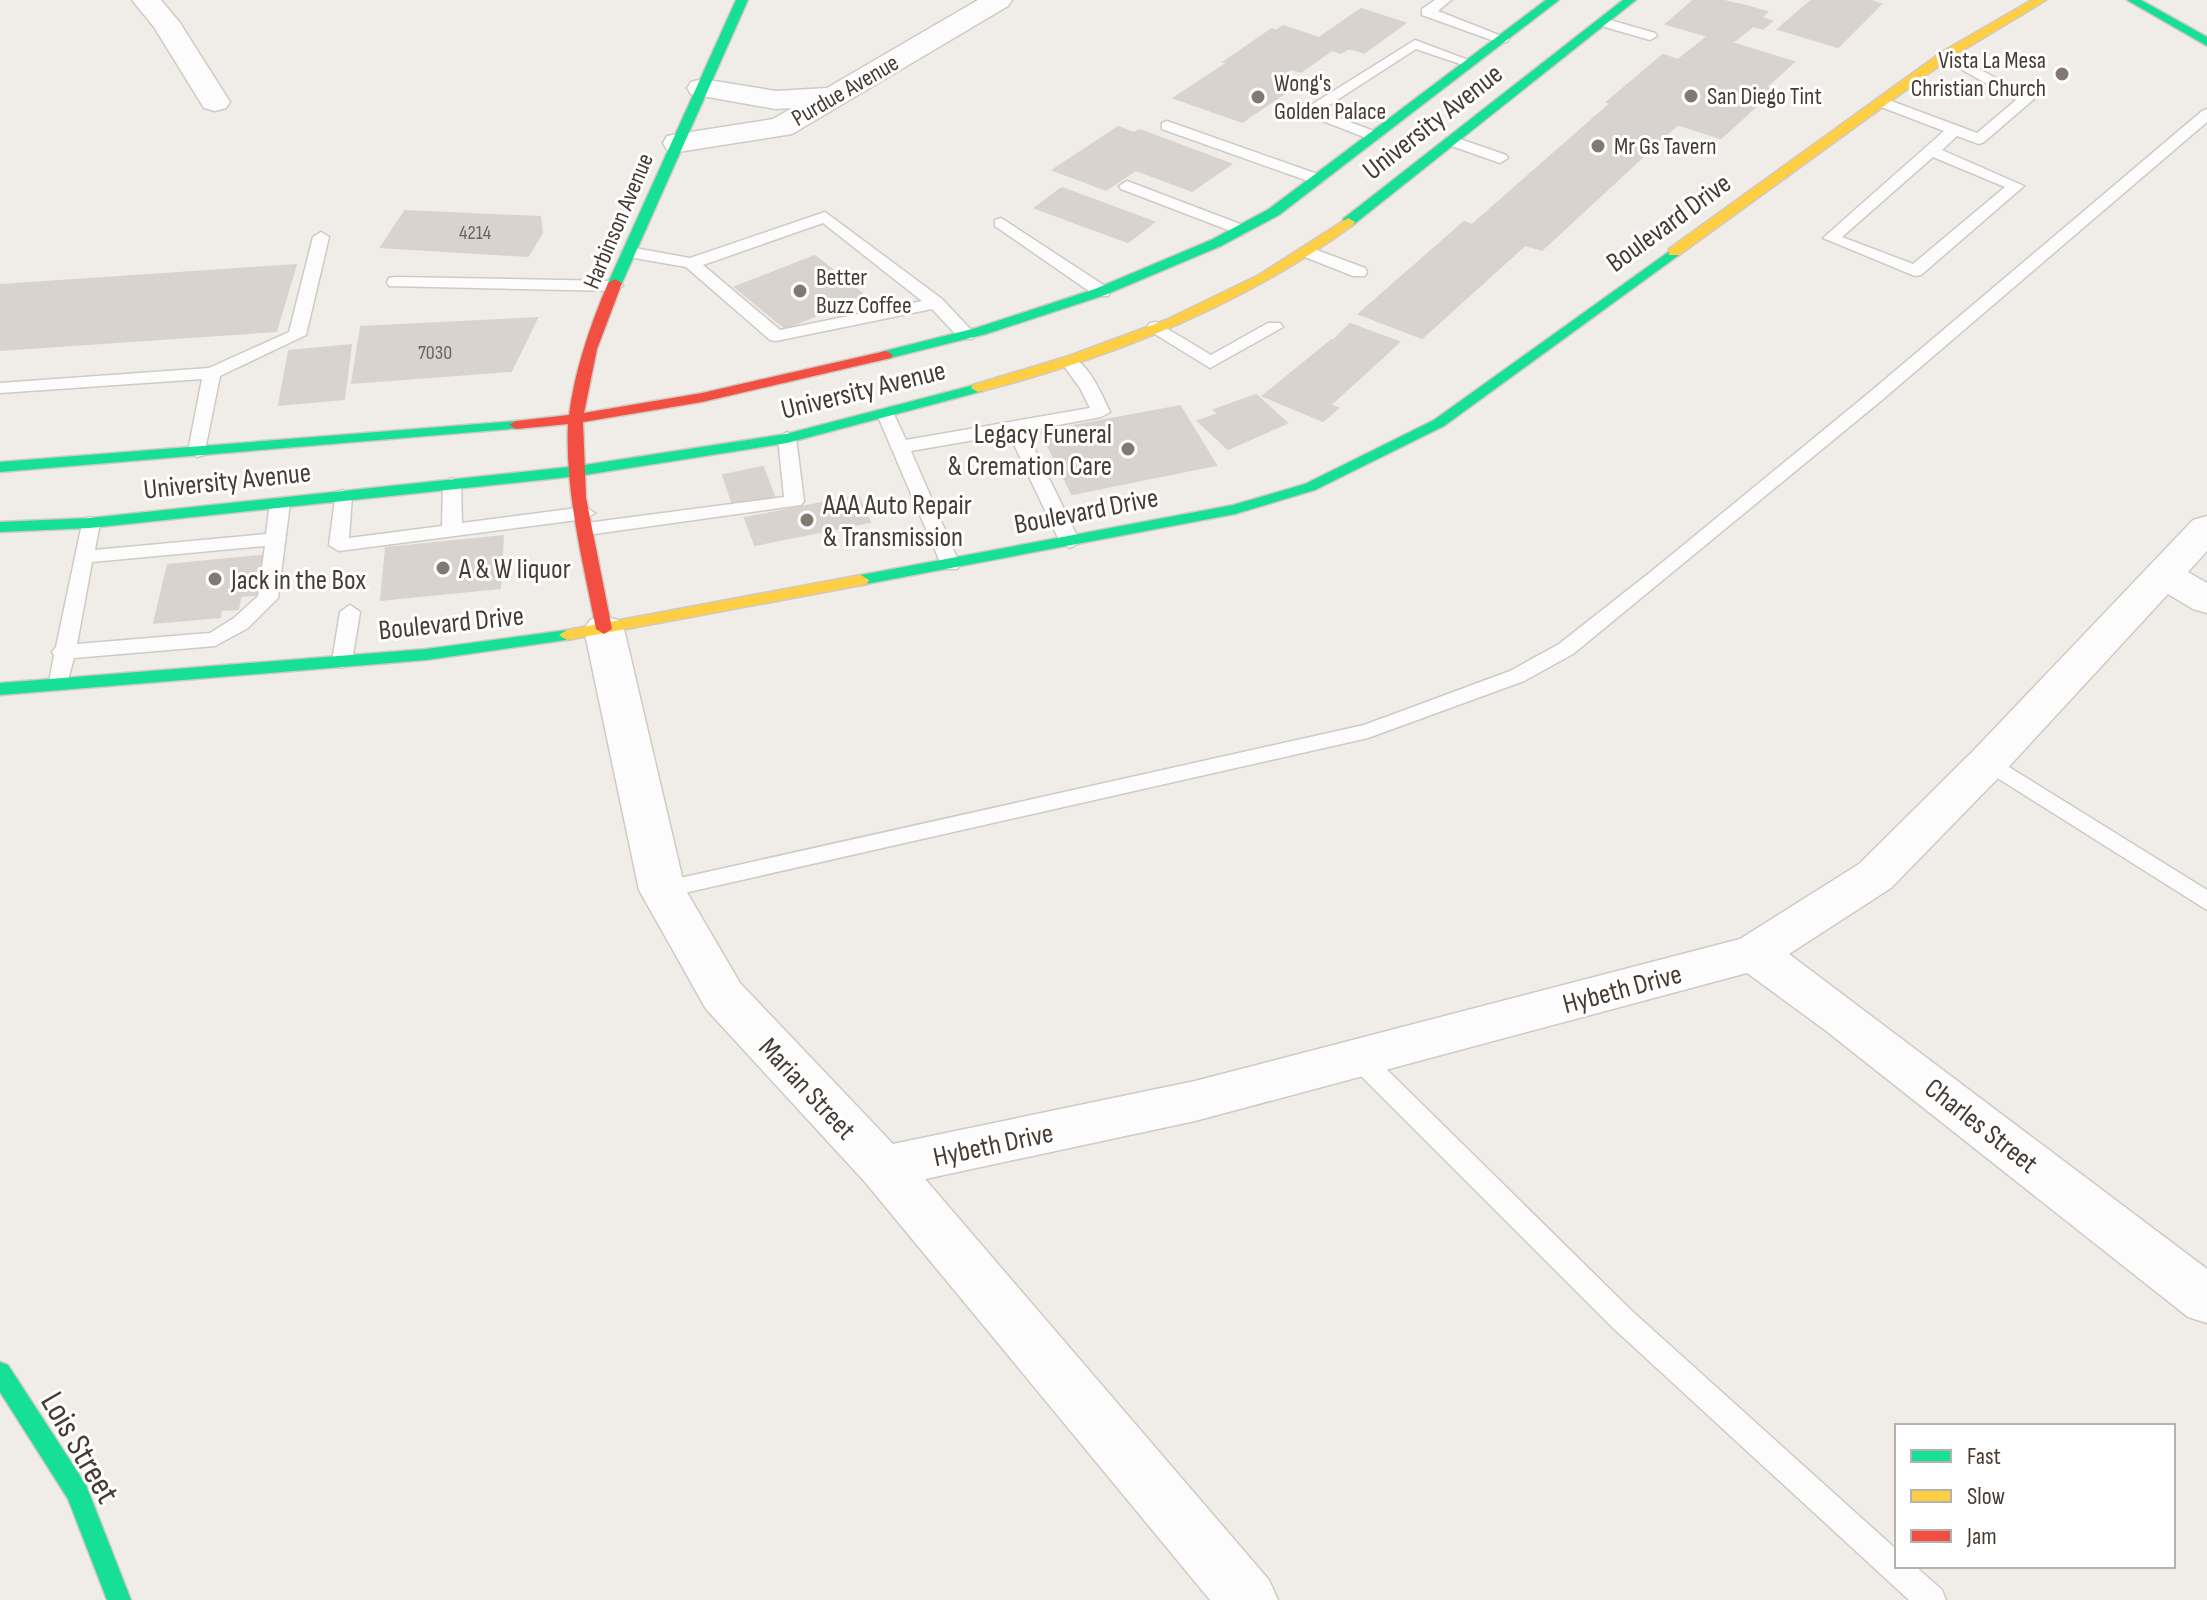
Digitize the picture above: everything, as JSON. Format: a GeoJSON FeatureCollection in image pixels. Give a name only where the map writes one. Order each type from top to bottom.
{"type":"FeatureCollection","features":[{"type":"Feature","properties":{"kind":"main road","name":"Harbinson Avenue"},"geometry":{"type":"LineString","coordinates":[[578,471],[576,420],[586,367],[629,252],[742,0]]}},
{"type":"Feature","properties":{"kind":"main road","name":"University Avenue"},"geometry":{"type":"LineString","coordinates":[[0,467],[576,420],[841,366],[1051,312],[1151,273],[1274,212],[1553,0]]}},
{"type":"Feature","properties":{"kind":"main road","name":"University Avenue"},"geometry":{"type":"LineString","coordinates":[[0,527],[90,523],[578,471],[787,438],[886,414],[1070,362],[1214,304],[1326,240],[1630,0]]}},
{"type":"Feature","properties":{"kind":"main road","name":"Boulevard Drive"},"geometry":{"type":"LineString","coordinates":[[0,689],[522,643],[1070,542],[1235,509],[1310,487],[1439,423],[1946,55],[2040,0]]}},
{"type":"Feature","properties":{"kind":"main road"},"geometry":{"type":"LineString","coordinates":[[2133,0],[2207,42]]}},
{"type":"Feature","properties":{"kind":"main road","name":"Marian Street"},"geometry":{"type":"LineString","coordinates":[[578,471],[604,629]]}},
{"type":"Feature","properties":{"kind":"main road","name":"Lois Street"},"geometry":{"type":"LineString","coordinates":[[0,1372],[78,1493],[119,1600]]}},
{"type":"Feature","properties":{"kind":"street"},"geometry":{"type":"LineString","coordinates":[[146,0],[194,63],[215,102]]}},
{"type":"Feature","properties":{"kind":"street","name":"Purdue Avenue"},"geometry":{"type":"LineString","coordinates":[[678,143],[781,127],[998,0]]}},
{"type":"Feature","properties":{"kind":"street"},"geometry":{"type":"LineString","coordinates":[[702,88],[776,100],[835,95]]}},
{"type":"Feature","properties":{"kind":"street","name":"Hybeth Drive"},"geometry":{"type":"LineString","coordinates":[[883,1167],[1195,1101],[1754,953],[1875,876],[1988,762],[2207,528]]}},
{"type":"Feature","properties":{"kind":"street"},"geometry":{"type":"LineString","coordinates":[[2164,575],[2207,600]]}},
{"type":"Feature","properties":{"kind":"street","name":"Marian Street"},"geometry":{"type":"LineString","coordinates":[[604,629],[662,890],[723,996],[883,1167],[1248,1600]]}},
{"type":"Feature","properties":{"kind":"street","name":"Charles Street"},"geometry":{"type":"LineString","coordinates":[[1754,953],[1864,1034],[2207,1300]]}},
{"type":"Feature","properties":{"kind":"lane"},"geometry":{"type":"LineString","coordinates":[[1444,0],[1427,12],[1502,39]]}},
{"type":"Feature","properties":{"kind":"lane"},"geometry":{"type":"LineString","coordinates":[[1603,22],[1650,36]]}},
{"type":"Feature","properties":{"kind":"lane"},"geometry":{"type":"LineString","coordinates":[[1374,136],[1308,112],[1415,44],[1469,63]]}},
{"type":"Feature","properties":{"kind":"lane"},"geometry":{"type":"LineString","coordinates":[[1881,102],[1979,139],[2026,99],[1946,55]]}},
{"type":"Feature","properties":{"kind":"lane"},"geometry":{"type":"LineString","coordinates":[[662,890],[1368,731],[1517,676],[1566,649],[1660,574],[1888,386],[2207,114]]}},
{"type":"Feature","properties":{"kind":"lane"},"geometry":{"type":"LineString","coordinates":[[1167,126],[1317,179]]}},
{"type":"Feature","properties":{"kind":"lane"},"geometry":{"type":"LineString","coordinates":[[1931,151],[2016,186],[1915,271],[1831,238],[1955,130]]}},
{"type":"Feature","properties":{"kind":"lane"},"geometry":{"type":"LineString","coordinates":[[1451,141],[1500,158]]}},
{"type":"Feature","properties":{"kind":"lane"},"geometry":{"type":"LineString","coordinates":[[1127,186],[1242,230]]}},
{"type":"Feature","properties":{"kind":"lane"},"geometry":{"type":"LineString","coordinates":[[629,252],[691,263],[825,217],[936,303],[966,335]]}},
{"type":"Feature","properties":{"kind":"lane"},"geometry":{"type":"LineString","coordinates":[[1001,223],[1102,292]]}},
{"type":"Feature","properties":{"kind":"lane"},"geometry":{"type":"LineString","coordinates":[[0,388],[212,373],[297,335],[321,237]]}},
{"type":"Feature","properties":{"kind":"lane"},"geometry":{"type":"LineString","coordinates":[[1306,251],[1359,272]]}},
{"type":"Feature","properties":{"kind":"lane"},"geometry":{"type":"LineString","coordinates":[[691,263],[776,336],[936,303]]}},
{"type":"Feature","properties":{"kind":"lane"},"geometry":{"type":"LineString","coordinates":[[395,282],[615,286]]}},
{"type":"Feature","properties":{"kind":"lane"},"geometry":{"type":"LineString","coordinates":[[1156,327],[1210,363],[1274,327]]}},
{"type":"Feature","properties":{"kind":"lane"},"geometry":{"type":"LineString","coordinates":[[900,447],[1101,412],[1089,387],[1070,362]]}},
{"type":"Feature","properties":{"kind":"lane"},"geometry":{"type":"LineString","coordinates":[[197,451],[212,373]]}},
{"type":"Feature","properties":{"kind":"lane"},"geometry":{"type":"LineString","coordinates":[[886,414],[950,565]]}},
{"type":"Feature","properties":{"kind":"lane"},"geometry":{"type":"LineString","coordinates":[[1015,427],[1070,542]]}},
{"type":"Feature","properties":{"kind":"lane"},"geometry":{"type":"LineString","coordinates":[[343,496],[339,545],[452,530],[794,501],[787,438]]}},
{"type":"Feature","properties":{"kind":"lane"},"geometry":{"type":"LineString","coordinates":[[452,484],[452,530]]}},
{"type":"Feature","properties":{"kind":"lane"},"geometry":{"type":"LineString","coordinates":[[62,652],[215,639],[241,623],[268,598],[280,503]]}},
{"type":"Feature","properties":{"kind":"lane"},"geometry":{"type":"LineString","coordinates":[[59,682],[62,652],[90,523]]}},
{"type":"Feature","properties":{"kind":"lane"},"geometry":{"type":"LineString","coordinates":[[83,557],[276,539]]}},
{"type":"Feature","properties":{"kind":"lane"},"geometry":{"type":"LineString","coordinates":[[342,661],[350,612]]}},
{"type":"Feature","properties":{"kind":"lane"},"geometry":{"type":"LineString","coordinates":[[1988,762],[2207,901]]}},
{"type":"Feature","properties":{"kind":"lane"},"geometry":{"type":"LineString","coordinates":[[1358,1057],[1622,1319],[1895,1567]]}},
{"type":"Feature","properties":{"kind":"lane"},"geometry":{"type":"LineString","coordinates":[[1896,1568],[1931,1600]]}},
{"type":"Feature","properties":{"kind":"building"},"geometry":{"type":"Polygon","coordinates":[[[1694,0],[1720,0],[1746,6],[1767,12],[1761,18],[1772,21],[1763,29],[1753,26],[1732,43],[1666,24],[1694,0]]]}},
{"type":"Feature","properties":{"kind":"building"},"geometry":{"type":"Polygon","coordinates":[[[1812,0],[1868,0],[1881,4],[1838,47],[1778,29],[1812,0]]]}},
{"type":"Feature","properties":{"kind":"building"},"geometry":{"type":"Polygon","coordinates":[[[1361,9],[1405,23],[1364,53],[1319,38],[1361,9]]]}},
{"type":"Feature","properties":{"kind":"building"},"geometry":{"type":"Polygon","coordinates":[[[1283,26],[1349,48],[1341,53],[1332,50],[1301,72],[1291,69],[1277,79],[1224,62],[1272,29],[1276,31],[1283,26]]]}},
{"type":"Feature","properties":{"kind":"building"},"geometry":{"type":"Polygon","coordinates":[[[1708,36],[1794,62],[1766,87],[1678,60],[1708,36]]]}},
{"type":"Feature","properties":{"kind":"building","name":"San Diego Tint"},"geometry":{"type":"Polygon","coordinates":[[[1663,55],[1774,90],[1721,138],[1607,102],[1663,55]]]}},
{"type":"Feature","properties":{"kind":"building"},"geometry":{"type":"Polygon","coordinates":[[[1227,63],[1295,86],[1242,122],[1174,98],[1227,63]]]}},
{"type":"Feature","properties":{"kind":"building"},"geometry":{"type":"Polygon","coordinates":[[[1611,103],[1678,124],[1542,250],[1525,245],[1422,338],[1359,314],[1464,222],[1472,225],[1611,103]]]}},
{"type":"Feature","properties":{"kind":"building"},"geometry":{"type":"Polygon","coordinates":[[[1118,127],[1134,133],[1140,130],[1231,164],[1192,191],[1136,170],[1106,190],[1053,170],[1118,127]]]}},
{"type":"Feature","properties":{"kind":"building"},"geometry":{"type":"Polygon","coordinates":[[[1062,188],[1154,222],[1128,242],[1035,208],[1062,188]]]}},
{"type":"Feature","properties":{"kind":"building"},"geometry":{"type":"Polygon","coordinates":[[[405,211],[540,217],[542,233],[528,256],[381,247],[405,211]]]}},
{"type":"Feature","properties":{"kind":"building","name":"Better Buzz Coffee"},"geometry":{"type":"Polygon","coordinates":[[[815,256],[865,296],[785,328],[735,287],[815,256]]]}},
{"type":"Feature","properties":{"kind":"building"},"geometry":{"type":"Polygon","coordinates":[[[296,265],[276,331],[0,350],[0,285],[296,265]]]}},
{"type":"Feature","properties":{"kind":"building"},"geometry":{"type":"Polygon","coordinates":[[[537,318],[511,371],[352,383],[361,327],[537,318]]]}},
{"type":"Feature","properties":{"kind":"building"},"geometry":{"type":"Polygon","coordinates":[[[1350,324],[1399,342],[1382,358],[1333,341],[1350,324]]]}},
{"type":"Feature","properties":{"kind":"building"},"geometry":{"type":"Polygon","coordinates":[[[1332,340],[1382,358],[1330,405],[1338,408],[1323,421],[1263,396],[1332,340]]]}},
{"type":"Feature","properties":{"kind":"building"},"geometry":{"type":"Polygon","coordinates":[[[351,345],[344,399],[279,405],[289,351],[351,345]]]}},
{"type":"Feature","properties":{"kind":"building"},"geometry":{"type":"Polygon","coordinates":[[[1256,395],[1287,423],[1228,449],[1198,421],[1218,414],[1214,410],[1256,395]]]}},
{"type":"Feature","properties":{"kind":"building","name":"Legacy Funeral & Cremation Care"},"geometry":{"type":"Polygon","coordinates":[[[1180,406],[1216,465],[1072,494],[1041,432],[1180,406]]]}},
{"type":"Feature","properties":{"kind":"building"},"geometry":{"type":"Polygon","coordinates":[[[763,467],[774,496],[733,505],[723,475],[763,467]]]}},
{"type":"Feature","properties":{"kind":"building","name":"AAA Auto Repair & Transmission"},"geometry":{"type":"Polygon","coordinates":[[[858,496],[870,522],[755,545],[745,518],[858,496]]]}},
{"type":"Feature","properties":{"kind":"building","name":"A & W liquor"},"geometry":{"type":"Polygon","coordinates":[[[503,536],[500,588],[381,600],[386,548],[503,536]]]}},
{"type":"Feature","properties":{"kind":"building","name":"Jack in the Box"},"geometry":{"type":"Polygon","coordinates":[[[269,555],[263,594],[241,596],[238,609],[221,610],[220,617],[154,623],[168,565],[269,555]]]}},
{"type":"Feature","properties":{"kind":"traffic: fast"},"geometry":{"type":"LineString","coordinates":[[615,283],[742,0]]}},
{"type":"Feature","properties":{"kind":"traffic: fast"},"geometry":{"type":"LineString","coordinates":[[886,355],[981,331],[1100,292],[1216,243],[1274,212],[1553,0]]}},
{"type":"Feature","properties":{"kind":"traffic: fast"},"geometry":{"type":"LineString","coordinates":[[1348,222],[1630,0]]}},
{"type":"Feature","properties":{"kind":"traffic: fast"},"geometry":{"type":"LineString","coordinates":[[2133,0],[2207,42]]}},
{"type":"Feature","properties":{"kind":"traffic: fast"},"geometry":{"type":"LineString","coordinates":[[861,580],[1235,509],[1310,487],[1439,423],[1674,252]]}},
{"type":"Feature","properties":{"kind":"traffic: fast"},"geometry":{"type":"LineString","coordinates":[[0,527],[90,523],[578,471],[787,438],[978,388]]}},
{"type":"Feature","properties":{"kind":"traffic: fast"},"geometry":{"type":"LineString","coordinates":[[0,467],[516,425]]}},
{"type":"Feature","properties":{"kind":"traffic: fast"},"geometry":{"type":"LineString","coordinates":[[0,689],[426,655],[567,635]]}},
{"type":"Feature","properties":{"kind":"traffic: fast"},"geometry":{"type":"LineString","coordinates":[[0,1372],[78,1493],[119,1600]]}},
{"type":"Feature","properties":{"kind":"traffic: slow"},"geometry":{"type":"LineString","coordinates":[[1674,252],[1946,55],[2040,0]]}},
{"type":"Feature","properties":{"kind":"traffic: slow"},"geometry":{"type":"LineString","coordinates":[[978,388],[1074,359],[1171,323],[1264,278],[1348,222]]}},
{"type":"Feature","properties":{"kind":"traffic: slow"},"geometry":{"type":"LineString","coordinates":[[567,635],[861,580]]}},
{"type":"Feature","properties":{"kind":"traffic: jam"},"geometry":{"type":"LineString","coordinates":[[604,629],[583,524],[575,444],[578,400],[585,366],[615,283]]}},
{"type":"Feature","properties":{"kind":"traffic: jam"},"geometry":{"type":"LineString","coordinates":[[516,425],[656,406],[886,355]]}},
{"type":"Feature","properties":{"kind":"place","name":"Vista La Mesa Christian Church"},"geometry":{"type":"Point","coordinates":[2062,74]}},
{"type":"Feature","properties":{"kind":"place","name":"San Diego Tint"},"geometry":{"type":"Point","coordinates":[1691,96]}},
{"type":"Feature","properties":{"kind":"place","name":"Wong's Golden Palace"},"geometry":{"type":"Point","coordinates":[1258,97]}},
{"type":"Feature","properties":{"kind":"place","name":"Mr Gs Tavern"},"geometry":{"type":"Point","coordinates":[1598,146]}},
{"type":"Feature","properties":{"kind":"place","name":"Better Buzz Coffee"},"geometry":{"type":"Point","coordinates":[800,291]}},
{"type":"Feature","properties":{"kind":"place","name":"Legacy Funeral & Cremation Care"},"geometry":{"type":"Point","coordinates":[1128,449]}},
{"type":"Feature","properties":{"kind":"place","name":"AAA Auto Repair & Transmission"},"geometry":{"type":"Point","coordinates":[807,520]}},
{"type":"Feature","properties":{"kind":"place","name":"A & W liquor"},"geometry":{"type":"Point","coordinates":[443,568]}},
{"type":"Feature","properties":{"kind":"place","name":"Jack in the Box"},"geometry":{"type":"Point","coordinates":[215,579]}}]}
